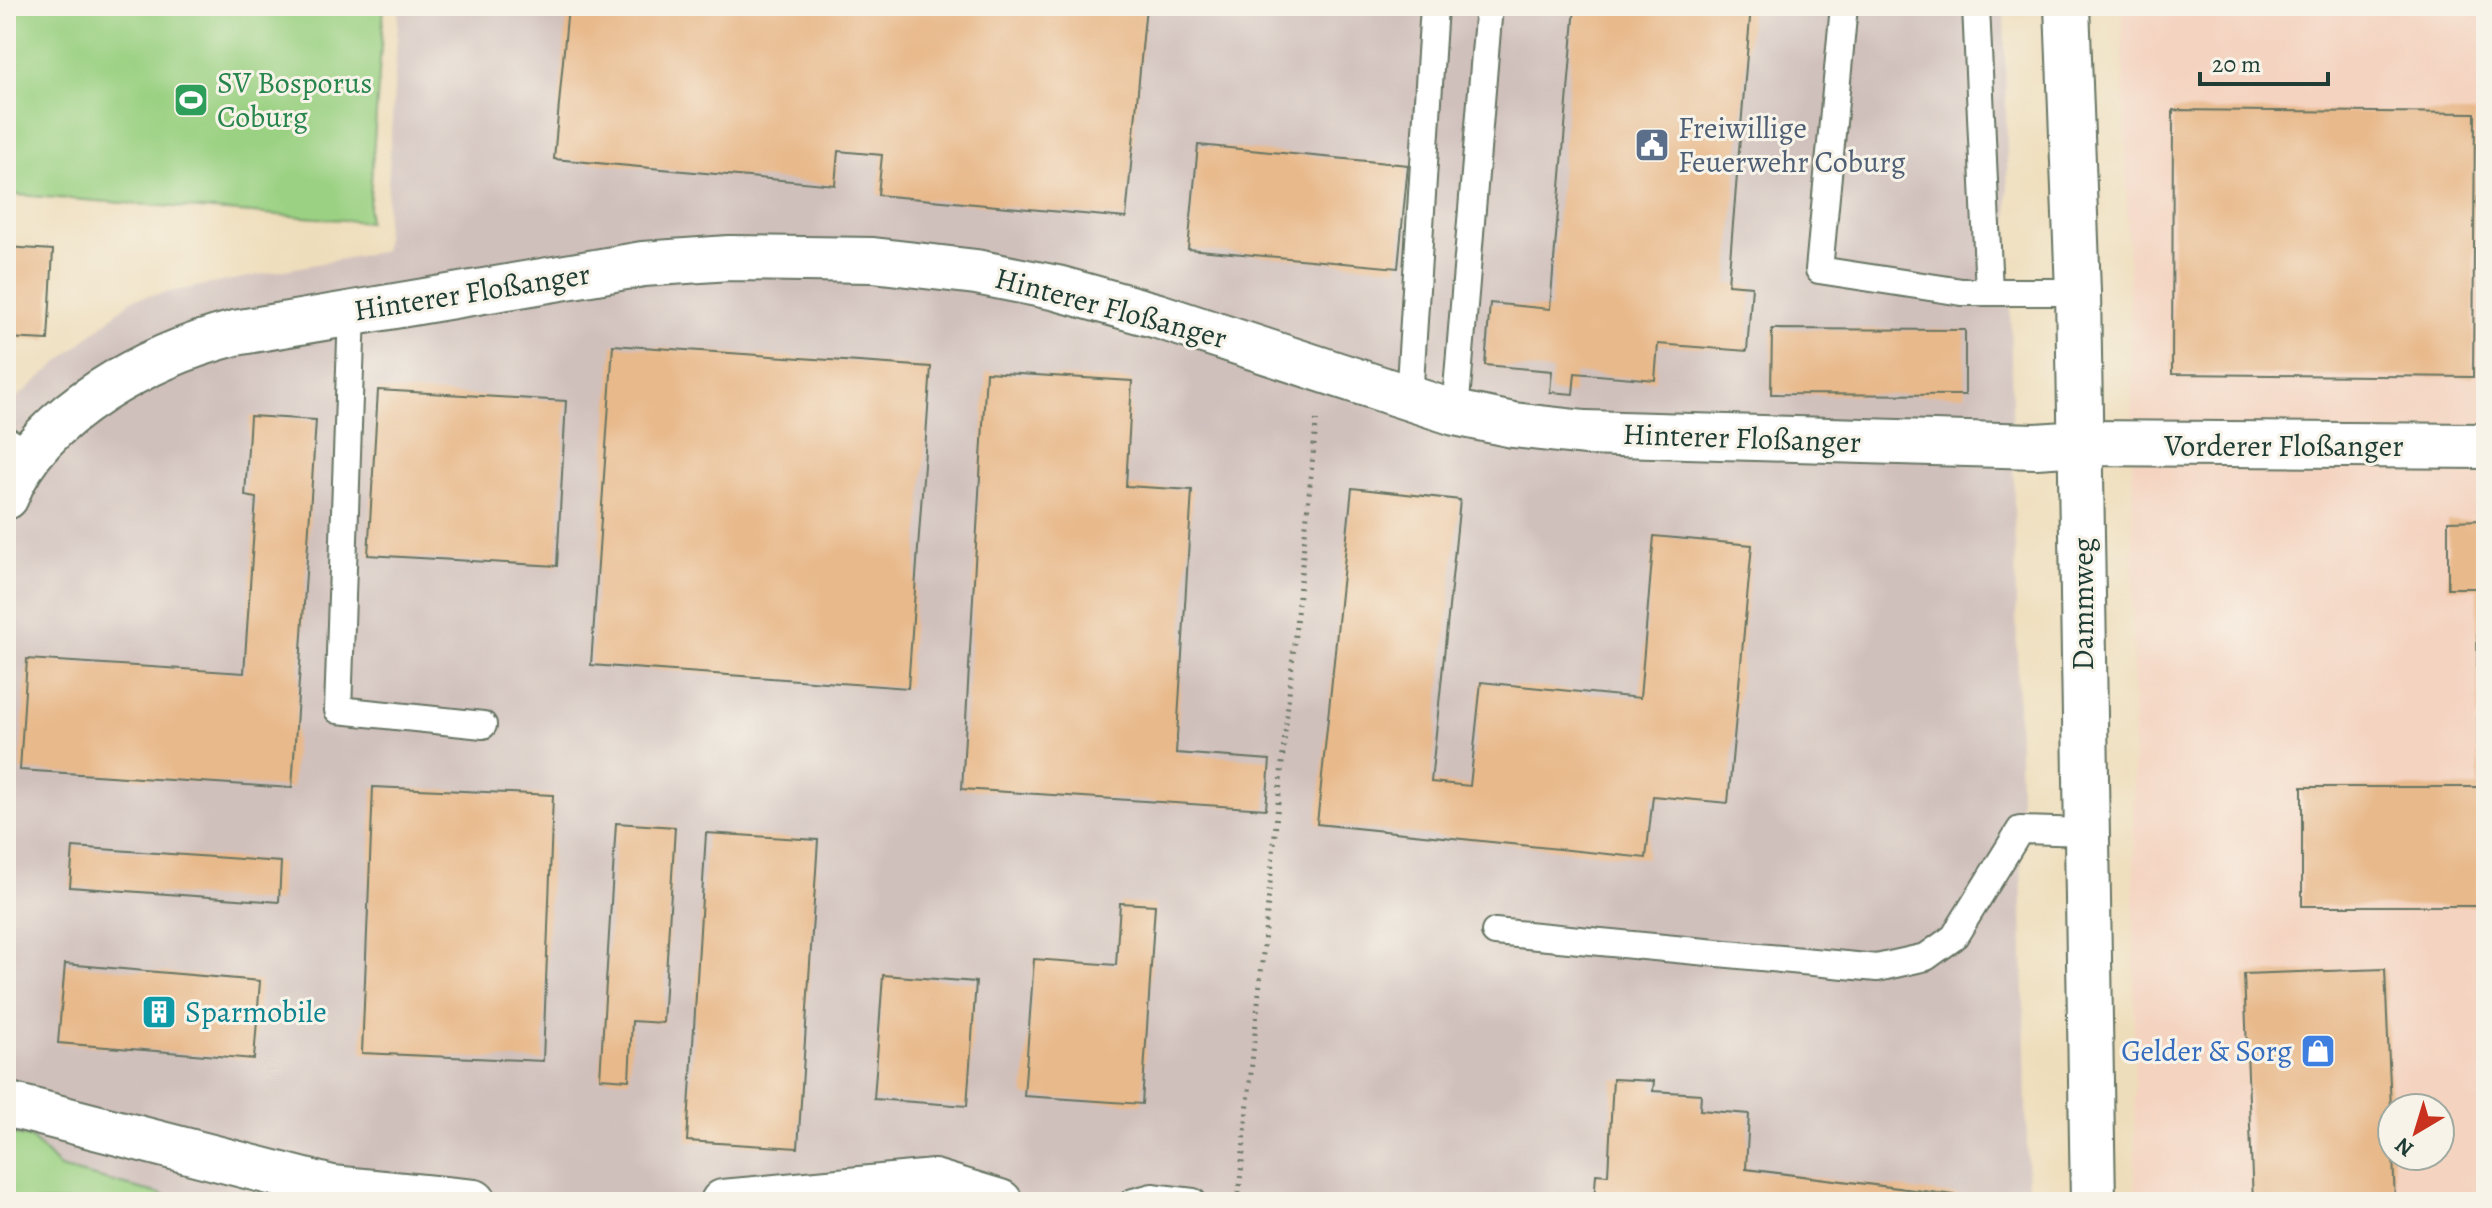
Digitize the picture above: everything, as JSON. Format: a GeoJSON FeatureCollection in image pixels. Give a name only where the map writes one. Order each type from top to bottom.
{"type":"FeatureCollection","features":[{"type":"Feature","properties":{"kind":"street","name":"Dammweg"},"geometry":{"type":"LineString","coordinates":[[2067,6],[2082,443],[2093,1202]]}},
{"type":"Feature","properties":{"kind":"street","name":"Hinterer Floßanger"},"geometry":{"type":"LineString","coordinates":[[6,497],[19,448],[48,435],[117,379],[195,343],[352,312],[643,264],[729,258],[873,260],[976,272],[1057,288],[1158,316],[1455,413],[1513,425],[1585,433],[2036,446],[2082,443]]}},
{"type":"Feature","properties":{"kind":"street","name":"Vorderer Floßanger"},"geometry":{"type":"LineString","coordinates":[[2082,443],[2486,446]]}},
{"type":"Feature","properties":{"kind":"street"},"geometry":{"type":"LineString","coordinates":[[6,1104],[332,1188],[474,1202]]}},
{"type":"Feature","properties":{"kind":"street"},"geometry":{"type":"LineString","coordinates":[[723,1202],[934,1182],[1000,1202]]}},
{"type":"Feature","properties":{"kind":"lane"},"geometry":{"type":"LineString","coordinates":[[1409,399],[1434,6]]}},
{"type":"Feature","properties":{"kind":"lane"},"geometry":{"type":"LineString","coordinates":[[1455,413],[1489,6]]}},
{"type":"Feature","properties":{"kind":"lane"},"geometry":{"type":"LineString","coordinates":[[1844,6],[1819,270],[1962,292],[2078,292]]}},
{"type":"Feature","properties":{"kind":"lane"},"geometry":{"type":"LineString","coordinates":[[1976,6],[1989,292]]}},
{"type":"Feature","properties":{"kind":"lane"},"geometry":{"type":"LineString","coordinates":[[352,312],[338,710],[483,725]]}},
{"type":"Feature","properties":{"kind":"lane"},"geometry":{"type":"LineString","coordinates":[[1495,932],[1877,968],[1926,957],[1954,937],[2020,830],[2086,832]]}},
{"type":"Feature","properties":{"kind":"lane"},"geometry":{"type":"LineString","coordinates":[[1133,1202],[1152,1197],[1193,1202]]}},
{"type":"Feature","properties":{"kind":"path"},"geometry":{"type":"LineString","coordinates":[[1238,1202],[1321,370]]}},
{"type":"Feature","properties":{"kind":"path"},"geometry":{"type":"LineString","coordinates":[[1581,1202],[1582,1187]]}},
{"type":"Feature","properties":{"kind":"shaded area"},"geometry":{"type":"Polygon","coordinates":[[[399,6],[2004,6],[2028,1202],[6,1202],[6,407],[133,299],[384,251],[399,6]]]}},
{"type":"Feature","properties":{"kind":"shaded area"},"geometry":{"type":"Polygon","coordinates":[[[2122,6],[2486,6],[2486,1202],[2135,1202],[2132,399],[2122,6]]]}},
{"type":"Feature","properties":{"kind":"green space","name":"SV Bosporus Coburg"},"geometry":{"type":"Polygon","coordinates":[[[6,6],[384,6],[368,222],[6,194],[6,6]]]}},
{"type":"Feature","properties":{"kind":"green space"},"geometry":{"type":"Polygon","coordinates":[[[6,1133],[31,1138],[60,1168],[191,1202],[6,1202],[6,1133]]]}},
{"type":"Feature","properties":{"kind":"building"},"geometry":{"type":"Polygon","coordinates":[[[568,6],[1146,6],[1126,218],[878,195],[882,155],[838,151],[835,185],[554,159],[568,6]]]}},
{"type":"Feature","properties":{"kind":"building","name":"Freiwillige Feuerwehr Coburg"},"geometry":{"type":"Polygon","coordinates":[[[1575,6],[1751,6],[1728,284],[1752,286],[1747,351],[1658,344],[1655,380],[1575,373],[1573,394],[1550,392],[1552,371],[1485,365],[1490,303],[1550,309],[1575,6]]]}},
{"type":"Feature","properties":{"kind":"building"},"geometry":{"type":"Polygon","coordinates":[[[2173,110],[2475,113],[2473,377],[2172,374],[2173,110]]]}},
{"type":"Feature","properties":{"kind":"building"},"geometry":{"type":"Polygon","coordinates":[[[1198,145],[1408,165],[1398,268],[1188,249],[1198,145]]]}},
{"type":"Feature","properties":{"kind":"building"},"geometry":{"type":"Polygon","coordinates":[[[6,247],[53,250],[48,340],[6,338],[6,247]]]}},
{"type":"Feature","properties":{"kind":"building"},"geometry":{"type":"Polygon","coordinates":[[[1772,329],[1965,330],[1965,395],[1771,394],[1772,329]]]}},
{"type":"Feature","properties":{"kind":"building"},"geometry":{"type":"Polygon","coordinates":[[[613,345],[931,367],[908,688],[591,665],[613,345]]]}},
{"type":"Feature","properties":{"kind":"building"},"geometry":{"type":"Polygon","coordinates":[[[986,372],[1132,381],[1126,486],[1192,490],[1176,753],[1270,760],[1266,809],[962,789],[986,372]]]}},
{"type":"Feature","properties":{"kind":"building"},"geometry":{"type":"Polygon","coordinates":[[[378,390],[566,401],[557,566],[368,555],[378,390]]]}},
{"type":"Feature","properties":{"kind":"building"},"geometry":{"type":"Polygon","coordinates":[[[250,416],[316,420],[292,788],[20,770],[27,659],[244,673],[256,498],[245,496],[250,416]]]}},
{"type":"Feature","properties":{"kind":"building"},"geometry":{"type":"Polygon","coordinates":[[[1352,488],[1460,500],[1431,782],[1470,786],[1481,682],[1640,698],[1654,536],[1752,545],[1728,803],[1653,796],[1646,858],[1317,824],[1352,488]]]}},
{"type":"Feature","properties":{"kind":"building"},"geometry":{"type":"Polygon","coordinates":[[[2486,520],[2486,906],[2302,906],[2302,787],[2478,787],[2477,588],[2448,588],[2448,521],[2486,520]]]}},
{"type":"Feature","properties":{"kind":"building"},"geometry":{"type":"Polygon","coordinates":[[[373,787],[553,795],[543,1061],[362,1053],[373,787]]]}},
{"type":"Feature","properties":{"kind":"building"},"geometry":{"type":"Polygon","coordinates":[[[616,823],[675,827],[663,1023],[632,1021],[629,1080],[600,1078],[616,823]]]}},
{"type":"Feature","properties":{"kind":"building"},"geometry":{"type":"Polygon","coordinates":[[[706,833],[818,840],[798,1148],[687,1141],[706,833]]]}},
{"type":"Feature","properties":{"kind":"building"},"geometry":{"type":"Polygon","coordinates":[[[73,847],[281,862],[279,902],[70,887],[73,847]]]}},
{"type":"Feature","properties":{"kind":"building"},"geometry":{"type":"Polygon","coordinates":[[[1120,903],[1155,905],[1142,1104],[1024,1096],[1034,959],[1116,965],[1120,903]]]}},
{"type":"Feature","properties":{"kind":"building","name":"Sparmobile"},"geometry":{"type":"Polygon","coordinates":[[[65,964],[260,981],[254,1059],[58,1043],[65,964]]]}},
{"type":"Feature","properties":{"kind":"building","name":"Gelder & Sorg"},"geometry":{"type":"Polygon","coordinates":[[[2385,969],[2390,1092],[2376,1092],[2376,1172],[2394,1172],[2395,1202],[2253,1202],[2244,974],[2385,969]]]}},
{"type":"Feature","properties":{"kind":"building"},"geometry":{"type":"Polygon","coordinates":[[[883,975],[976,982],[967,1106],[874,1099],[883,975]]]}},
{"type":"Feature","properties":{"kind":"building"},"geometry":{"type":"Polygon","coordinates":[[[1613,1079],[1654,1081],[1653,1091],[1701,1094],[1700,1110],[1749,1114],[1746,1169],[1986,1199],[1986,1202],[1594,1202],[1596,1174],[1608,1175],[1613,1079]]]}},
{"type":"Feature","properties":{"kind":"place","name":"SV Bosporus Coburg"},"geometry":{"type":"Point","coordinates":[191,100]}},
{"type":"Feature","properties":{"kind":"place","name":"Freiwillige Feuerwehr Coburg"},"geometry":{"type":"Point","coordinates":[1652,145]}},
{"type":"Feature","properties":{"kind":"place","name":"Sparmobile"},"geometry":{"type":"Point","coordinates":[159,1012]}},
{"type":"Feature","properties":{"kind":"place","name":"Gelder & Sorg"},"geometry":{"type":"Point","coordinates":[2318,1051]}}]}
